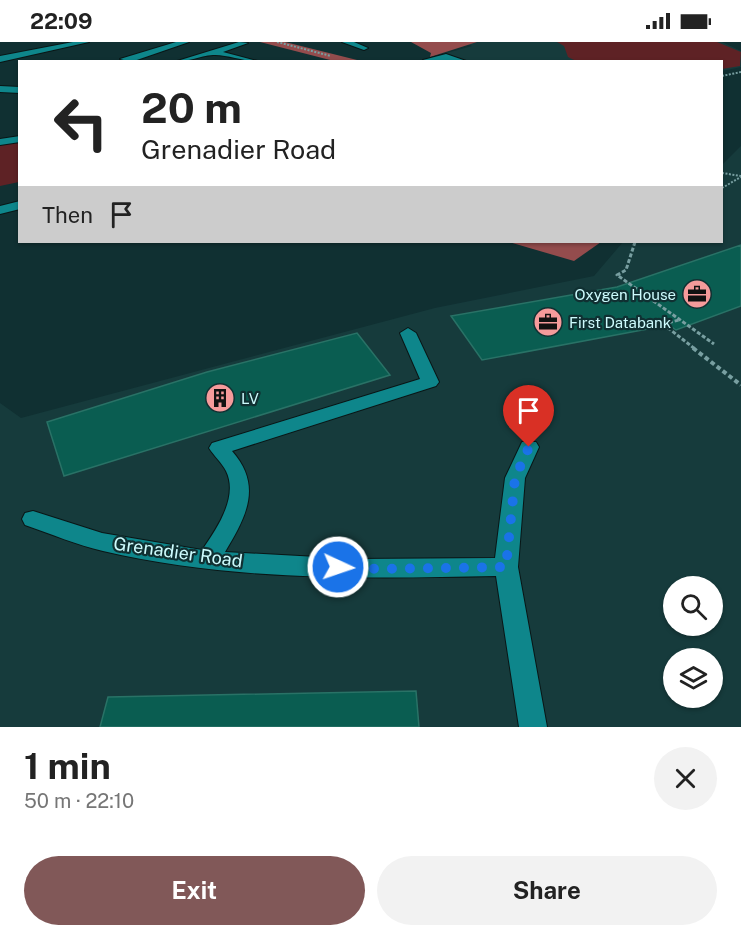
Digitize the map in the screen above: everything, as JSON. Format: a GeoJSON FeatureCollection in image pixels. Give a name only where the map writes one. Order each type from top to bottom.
{"type":"FeatureCollection","features":[{"type":"Feature","properties":{"kind":"street"},"geometry":{"type":"LineString","coordinates":[[0,59],[85,42]]}},
{"type":"Feature","properties":{"kind":"street"},"geometry":{"type":"LineString","coordinates":[[125,60],[185,42]]}},
{"type":"Feature","properties":{"kind":"street"},"geometry":{"type":"LineString","coordinates":[[346,42],[364,48]]}},
{"type":"Feature","properties":{"kind":"street"},"geometry":{"type":"LineString","coordinates":[[185,60],[244,43]]}},
{"type":"Feature","properties":{"kind":"street"},"geometry":{"type":"LineString","coordinates":[[214,52],[248,60]]}},
{"type":"Feature","properties":{"kind":"street"},"geometry":{"type":"LineString","coordinates":[[434,60],[446,57],[457,60]]}},
{"type":"Feature","properties":{"kind":"street"},"geometry":{"type":"LineString","coordinates":[[3,89],[18,88]]}},
{"type":"Feature","properties":{"kind":"street"},"geometry":{"type":"LineString","coordinates":[[0,142],[18,139]]}},
{"type":"Feature","properties":{"kind":"street"},"geometry":{"type":"LineString","coordinates":[[0,210],[18,206]]}},
{"type":"Feature","properties":{"kind":"street"},"geometry":{"type":"LineString","coordinates":[[208,560],[233,519],[239,480],[234,467],[219,448],[430,382],[408,333]]}},
{"type":"Feature","properties":{"kind":"street"},"geometry":{"type":"LineString","coordinates":[[529,447],[515,478],[506,567],[533,727]]}},
{"type":"Feature","properties":{"kind":"street","name":"Grenadier Road"},"geometry":{"type":"LineString","coordinates":[[33,519],[103,542],[208,560],[381,569],[506,567]]}},
{"type":"Feature","properties":{"kind":"path"},"geometry":{"type":"LineString","coordinates":[[277,42],[330,56]]}},
{"type":"Feature","properties":{"kind":"path"},"geometry":{"type":"LineString","coordinates":[[723,76],[741,72]]}},
{"type":"Feature","properties":{"kind":"path"},"geometry":{"type":"LineString","coordinates":[[723,173],[741,176]]}},
{"type":"Feature","properties":{"kind":"path"},"geometry":{"type":"LineString","coordinates":[[723,187],[741,176]]}},
{"type":"Feature","properties":{"kind":"path"},"geometry":{"type":"LineString","coordinates":[[635,243],[626,270],[617,275],[714,344]]}},
{"type":"Feature","properties":{"kind":"path"},"geometry":{"type":"LineString","coordinates":[[680,320],[663,324],[741,385]]}},
{"type":"Feature","properties":{"kind":"shaded area"},"geometry":{"type":"Polygon","coordinates":[[[260,42],[285,42],[357,60],[330,60],[260,42]]]}},
{"type":"Feature","properties":{"kind":"shaded area"},"geometry":{"type":"Polygon","coordinates":[[[411,42],[477,42],[430,57],[431,53],[411,42]]]}},
{"type":"Feature","properties":{"kind":"shaded area"},"geometry":{"type":"Polygon","coordinates":[[[464,42],[722,42],[741,51],[741,67],[723,71],[723,60],[421,60],[472,46],[464,42]]]}},
{"type":"Feature","properties":{"kind":"shaded area"},"geometry":{"type":"Polygon","coordinates":[[[557,42],[717,42],[741,52],[740,66],[723,69],[723,60],[574,60],[568,57],[564,46],[557,42]]]}},
{"type":"Feature","properties":{"kind":"shaded area"},"geometry":{"type":"Polygon","coordinates":[[[18,142],[18,182],[0,186],[0,145],[18,142]]]}},
{"type":"Feature","properties":{"kind":"shaded area"},"geometry":{"type":"Polygon","coordinates":[[[741,146],[741,727],[0,727],[0,403],[21,418],[435,308],[594,276],[622,243],[723,243],[723,164],[741,146]]]}},
{"type":"Feature","properties":{"kind":"shaded area"},"geometry":{"type":"Polygon","coordinates":[[[512,243],[600,243],[574,261],[512,243]]]}},
{"type":"Feature","properties":{"kind":"building"},"geometry":{"type":"Polygon","coordinates":[[[741,245],[741,306],[676,330],[669,325],[482,360],[451,316],[617,287],[741,245]]]}},
{"type":"Feature","properties":{"kind":"building","name":"LV"},"geometry":{"type":"Polygon","coordinates":[[[357,333],[390,375],[64,476],[47,422],[207,372],[357,333]]]}},
{"type":"Feature","properties":{"kind":"building"},"geometry":{"type":"Polygon","coordinates":[[[416,691],[419,727],[100,727],[108,697],[416,691]]]}},
{"type":"Feature","properties":{"kind":"place","name":"Oxygen House"},"geometry":{"type":"Point","coordinates":[697,294]}},
{"type":"Feature","properties":{"kind":"place","name":"First Databank"},"geometry":{"type":"Point","coordinates":[548,322]}},
{"type":"Feature","properties":{"kind":"place","name":"LV"},"geometry":{"type":"Point","coordinates":[220,398]}},
{"type":"Feature","properties":{"kind":"route"},"geometry":{"type":"LineString","coordinates":[[338,567],[381,569],[506,567],[515,478],[529,447]]}}]}
